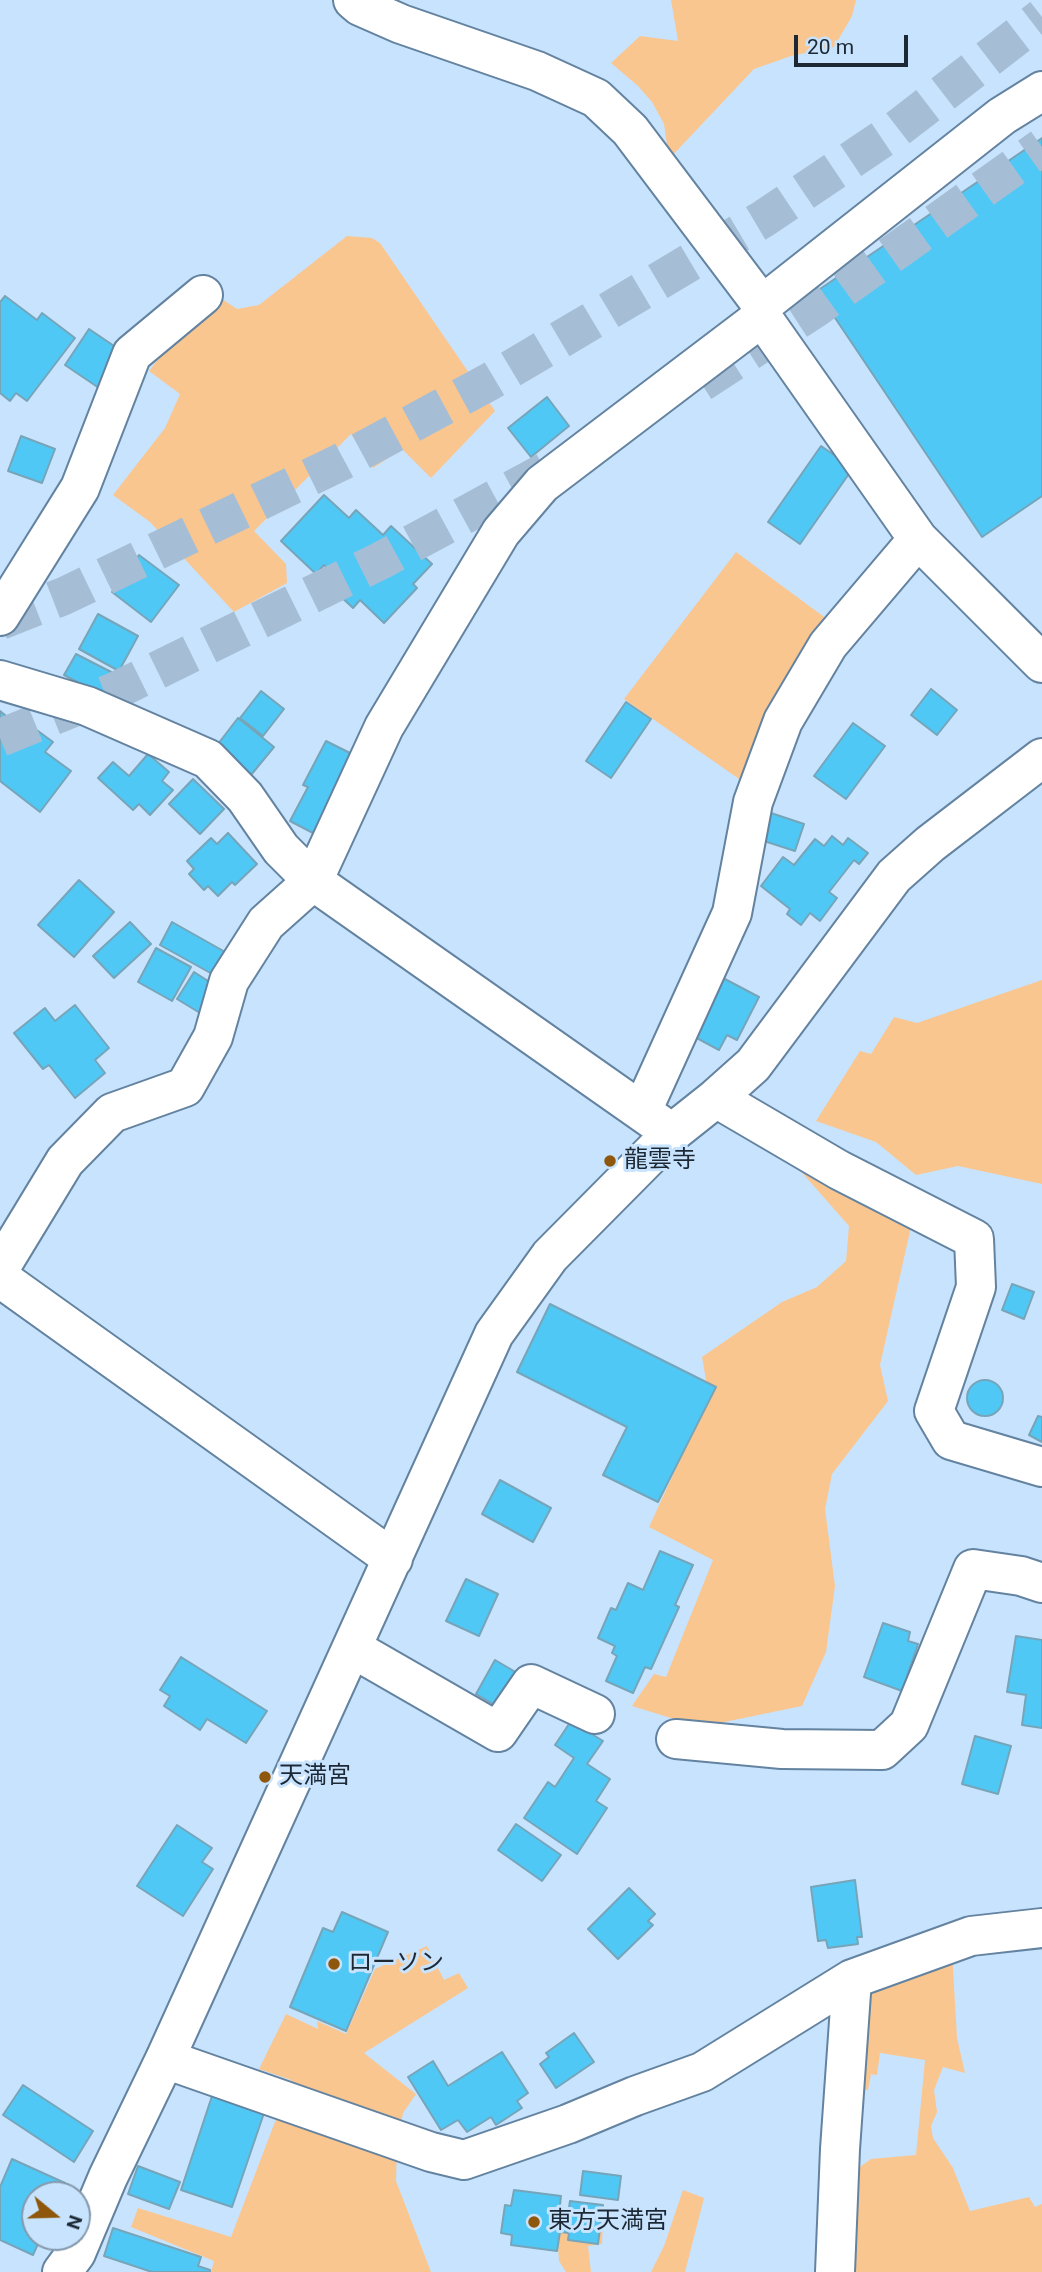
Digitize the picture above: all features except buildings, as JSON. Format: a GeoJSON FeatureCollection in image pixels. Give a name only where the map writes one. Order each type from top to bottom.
{"type":"FeatureCollection","features":[{"type":"Feature","properties":{"kind":"street"},"geometry":{"type":"LineString","coordinates":[[353,0],[360,6],[401,24],[537,71],[596,98],[630,130],[762,311],[918,539],[1042,663]]}},
{"type":"Feature","properties":{"kind":"street"},"geometry":{"type":"LineString","coordinates":[[0,1268],[65,1161],[112,1113],[186,1087],[212,1037],[229,981],[266,923],[313,880],[384,727],[500,532],[542,484],[762,311],[1002,116],[1042,91]]}},
{"type":"Feature","properties":{"kind":"street"},"geometry":{"type":"LineString","coordinates":[[0,616],[80,488],[132,354],[203,295]]}},
{"type":"Feature","properties":{"kind":"street"},"geometry":{"type":"LineString","coordinates":[[642,1111],[732,912],[753,802],[783,721],[828,645],[918,539]]}},
{"type":"Feature","properties":{"kind":"street"},"geometry":{"type":"LineString","coordinates":[[0,680],[87,706],[208,759],[245,797],[281,849],[313,880],[672,1133]]}},
{"type":"Feature","properties":{"kind":"street"},"geometry":{"type":"LineString","coordinates":[[62,2272],[76,2253],[108,2177],[165,2059],[494,1334],[550,1256],[672,1133],[753,1065],[894,876],[930,844],[1042,758]]}},
{"type":"Feature","properties":{"kind":"street"},"geometry":{"type":"LineString","coordinates":[[716,1098],[839,1170],[974,1239],[976,1287],[934,1412],[951,1440],[1042,1467]]}},
{"type":"Feature","properties":{"kind":"street"},"geometry":{"type":"LineString","coordinates":[[0,1278],[393,1559]]}},
{"type":"Feature","properties":{"kind":"street"},"geometry":{"type":"LineString","coordinates":[[676,1739],[782,1749],[882,1750],[909,1725],[973,1569],[1021,1576],[1042,1583]]}},
{"type":"Feature","properties":{"kind":"street"},"geometry":{"type":"LineString","coordinates":[[352,1648],[498,1732],[531,1684],[595,1714]]}},
{"type":"Feature","properties":{"kind":"street"},"geometry":{"type":"LineString","coordinates":[[165,2059],[431,2152],[464,2160],[568,2124],[702,2072],[852,1979],[971,1936],[1042,1928]]}},
{"type":"Feature","properties":{"kind":"street"},"geometry":{"type":"LineString","coordinates":[[835,2272],[840,2149],[852,1979]]}},
{"type":"Feature","properties":{"kind":"shaded area"},"geometry":{"type":"Polygon","coordinates":[[[671,0],[856,0],[852,16],[834,47],[791,56],[754,69],[669,159],[664,124],[652,102],[611,63],[640,36],[678,41],[671,0]]]}},
{"type":"Feature","properties":{"kind":"shaded area"},"geometry":{"type":"Polygon","coordinates":[[[347,236],[372,238],[380,243],[495,411],[431,478],[402,449],[373,468],[351,434],[254,531],[286,564],[287,583],[234,612],[150,522],[113,495],[165,428],[180,394],[149,371],[176,336],[219,297],[237,309],[259,305],[347,236]]]}},
{"type":"Feature","properties":{"kind":"shaded area"},"geometry":{"type":"Polygon","coordinates":[[[736,552],[831,622],[794,663],[772,704],[742,781],[624,699],[736,552]]]}},
{"type":"Feature","properties":{"kind":"shaded area"},"geometry":{"type":"Polygon","coordinates":[[[1042,980],[1042,1184],[958,1166],[916,1175],[876,1142],[816,1121],[860,1051],[871,1054],[894,1017],[917,1023],[1042,980]]]}},
{"type":"Feature","properties":{"kind":"shaded area"},"geometry":{"type":"Polygon","coordinates":[[[797,1167],[911,1227],[880,1365],[888,1401],[832,1474],[825,1509],[835,1586],[826,1652],[802,1706],[700,1727],[632,1706],[654,1674],[666,1677],[713,1560],[649,1527],[709,1397],[702,1357],[782,1302],[817,1287],[846,1261],[849,1226],[797,1167]]]}},
{"type":"Feature","properties":{"kind":"shaded area"},"geometry":{"type":"Polygon","coordinates":[[[427,1946],[444,1980],[459,1973],[468,1988],[364,2053],[416,2094],[403,2113],[397,2142],[396,2181],[431,2272],[211,2272],[214,2261],[131,2227],[138,2208],[231,2237],[291,2080],[259,2069],[286,2014],[318,2029],[317,2021],[346,2034],[375,1969],[427,1946]]]}},
{"type":"Feature","properties":{"kind":"shaded area"},"geometry":{"type":"Polygon","coordinates":[[[952,1951],[957,2038],[965,2073],[943,2067],[934,2090],[937,2112],[931,2126],[933,2138],[953,2168],[970,2211],[1029,2197],[1035,2207],[1042,2204],[1042,2272],[842,2272],[857,2169],[871,2159],[916,2155],[925,2060],[880,2053],[877,2075],[871,2074],[868,2090],[852,2088],[860,1974],[952,1951]]]}},
{"type":"Feature","properties":{"kind":"shaded area"},"geometry":{"type":"Polygon","coordinates":[[[683,2190],[704,2198],[685,2272],[651,2272],[664,2246],[683,2190]]]}},
{"type":"Feature","properties":{"kind":"shaded area"},"geometry":{"type":"Polygon","coordinates":[[[568,2220],[603,2223],[602,2244],[588,2246],[591,2272],[566,2272],[559,2261],[557,2230],[568,2220]]]}},
{"type":"Feature","properties":{"kind":"tunnel"},"geometry":{"type":"LineString","coordinates":[[0,621],[64,596],[341,462],[489,382],[763,219],[897,129],[1042,17]]}},
{"type":"Feature","properties":{"kind":"tunnel"},"geometry":{"type":"LineString","coordinates":[[701,383],[815,309],[1042,147]]}},
{"type":"Feature","properties":{"kind":"tunnel"},"geometry":{"type":"LineString","coordinates":[[0,738],[115,691],[380,561],[557,465]]}},
{"type":"Feature","properties":{"kind":"place","name":"龍雲寺"},"geometry":{"type":"Point","coordinates":[610,1161]}},
{"type":"Feature","properties":{"kind":"place","name":"天満宮"},"geometry":{"type":"Point","coordinates":[265,1777]}},
{"type":"Feature","properties":{"kind":"place","name":"ローソン"},"geometry":{"type":"Point","coordinates":[334,1964]}},
{"type":"Feature","properties":{"kind":"place","name":"東方天満宮"},"geometry":{"type":"Point","coordinates":[534,2222]}}]}
